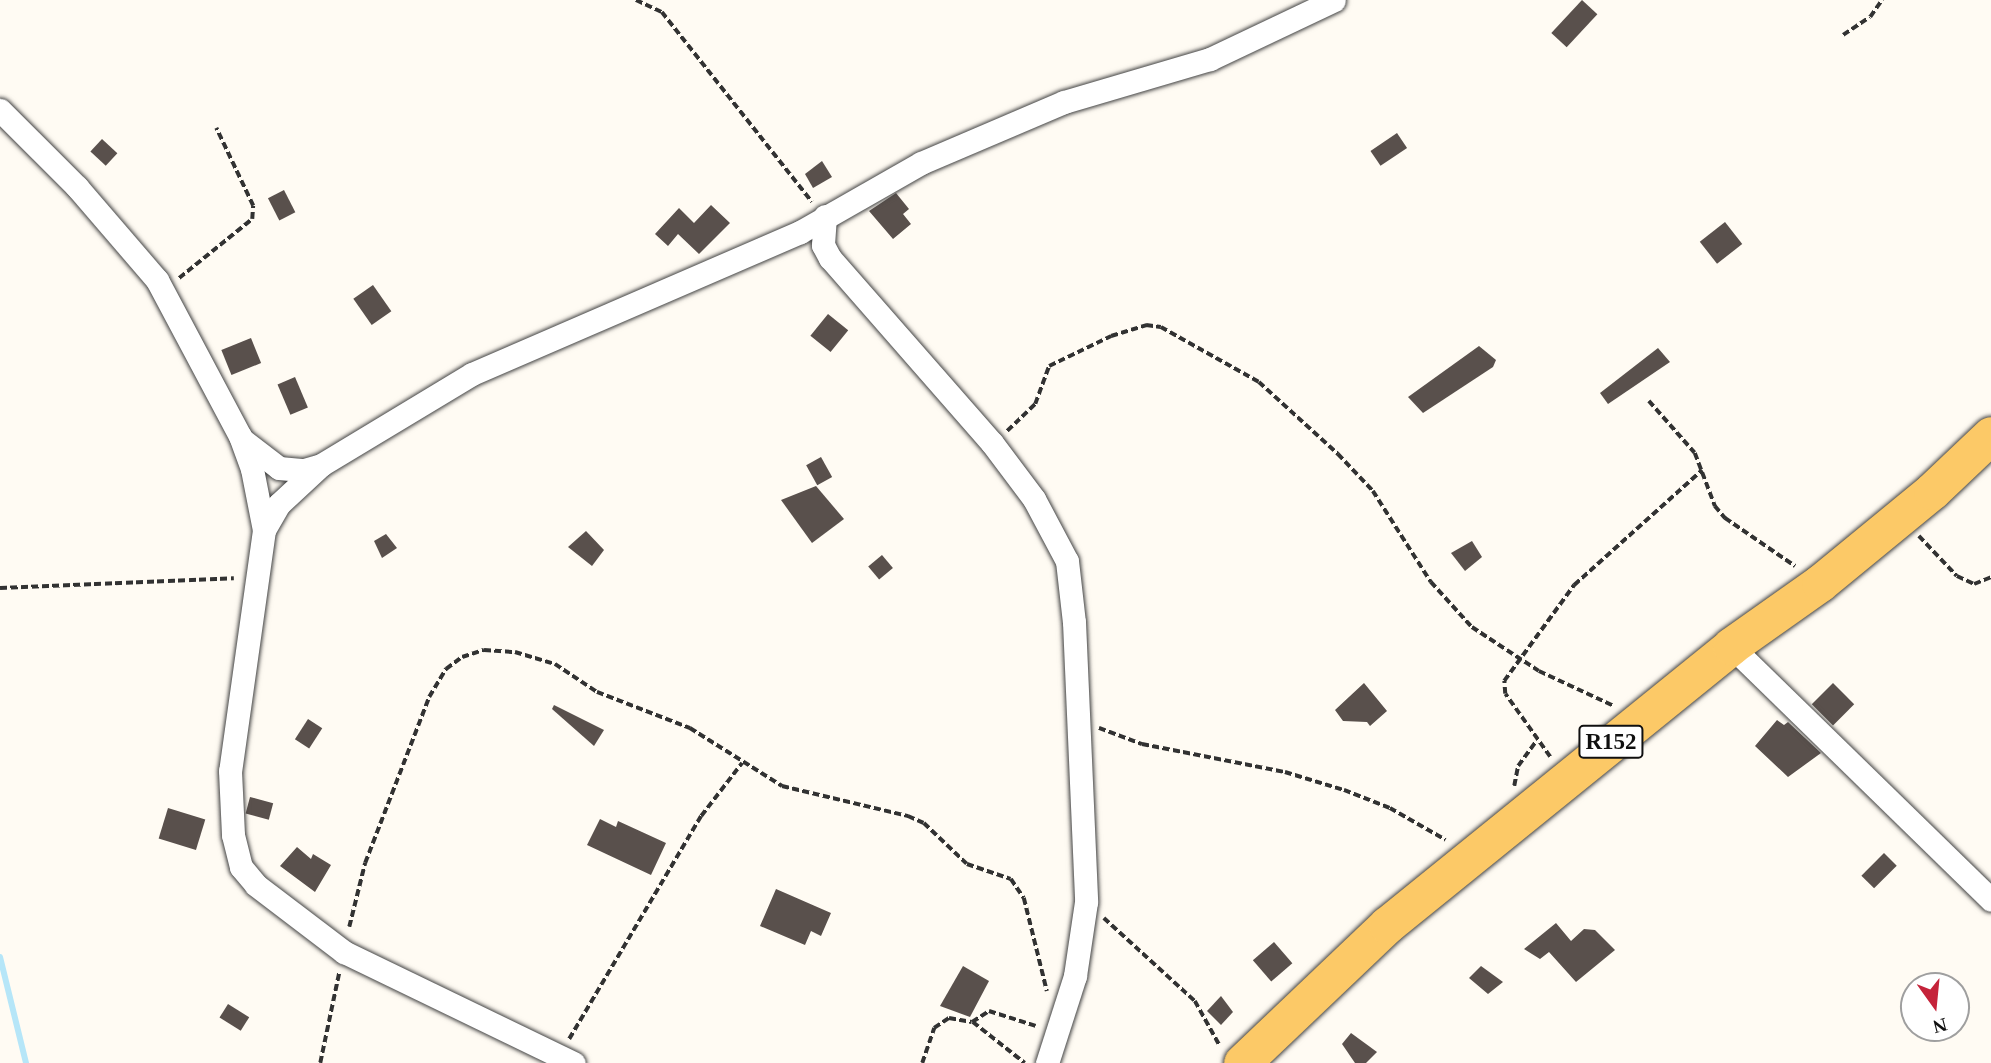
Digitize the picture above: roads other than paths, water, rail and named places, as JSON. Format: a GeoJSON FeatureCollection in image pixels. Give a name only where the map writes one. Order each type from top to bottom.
{"type":"FeatureCollection","features":[{"type":"Feature","properties":{"kind":"main road","name":"R152"},"geometry":{"type":"LineString","coordinates":[[1233,1057],[1387,925],[1641,718],[1731,646],[1820,583],[1903,516],[1991,435]]}},
{"type":"Feature","properties":{"kind":"street"},"geometry":{"type":"LineString","coordinates":[[264,530],[278,504],[321,465],[472,374],[768,247],[921,163],[1065,102],[1210,59],[1334,0]]}},
{"type":"Feature","properties":{"kind":"street"},"geometry":{"type":"LineString","coordinates":[[0,110],[78,187],[157,280],[176,311],[240,436],[259,494],[264,530],[230,771],[233,835],[241,867],[256,885],[344,952],[567,1059]]}},
{"type":"Feature","properties":{"kind":"street"},"geometry":{"type":"LineString","coordinates":[[825,216],[823,245],[839,271],[992,443],[1034,499],[1067,562],[1078,720],[1086,902],[1075,976],[1047,1063]]}},
{"type":"Feature","properties":{"kind":"street"},"geometry":{"type":"LineString","coordinates":[[240,436],[279,468],[304,470],[321,465]]}},
{"type":"Feature","properties":{"kind":"street"},"geometry":{"type":"LineString","coordinates":[[1731,646],[1991,900]]}},
{"type":"Feature","properties":{"kind":"waterway"},"geometry":{"type":"LineString","coordinates":[[0,957],[26,1063]]}}]}
